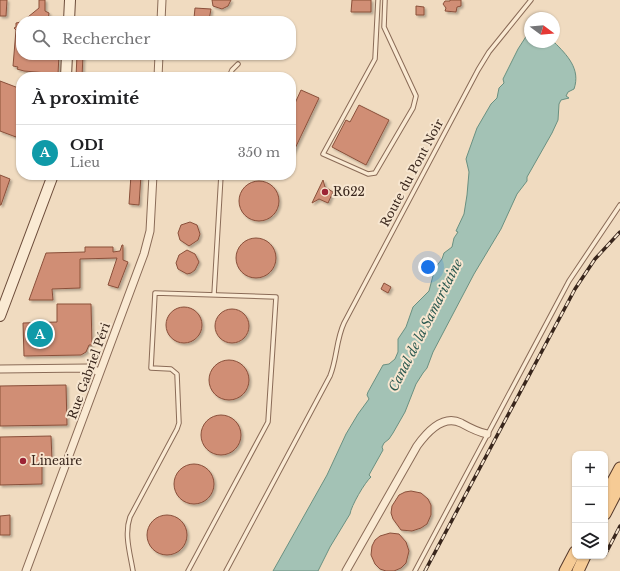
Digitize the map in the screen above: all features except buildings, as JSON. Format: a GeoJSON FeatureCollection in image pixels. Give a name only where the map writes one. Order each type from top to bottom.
{"type":"FeatureCollection","features":[{"type":"Feature","properties":{"kind":"main road"},"geometry":{"type":"LineString","coordinates":[[608,490],[620,468]]}},
{"type":"Feature","properties":{"kind":"main road"},"geometry":{"type":"LineString","coordinates":[[608,508],[620,485]]}},
{"type":"Feature","properties":{"kind":"main road"},"geometry":{"type":"LineString","coordinates":[[565,571],[572,558]]}},
{"type":"Feature","properties":{"kind":"main road"},"geometry":{"type":"LineString","coordinates":[[578,571],[584,559]]}},
{"type":"Feature","properties":{"kind":"street"},"geometry":{"type":"LineString","coordinates":[[69,16],[70,0]]}},
{"type":"Feature","properties":{"kind":"street"},"geometry":{"type":"LineString","coordinates":[[161,16],[162,0]]}},
{"type":"Feature","properties":{"kind":"street"},"geometry":{"type":"LineString","coordinates":[[66,72],[67,60]]}},
{"type":"Feature","properties":{"kind":"street"},"geometry":{"type":"LineString","coordinates":[[158,72],[159,60]]}},
{"type":"Feature","properties":{"kind":"street"},"geometry":{"type":"LineString","coordinates":[[0,316],[51,180]]}},
{"type":"Feature","properties":{"kind":"street","name":"Rue Gabriel Péri"},"geometry":{"type":"LineString","coordinates":[[26,571],[147,243],[150,231],[153,180]]}},
{"type":"Feature","properties":{"kind":"street"},"geometry":{"type":"LineString","coordinates":[[0,370],[88,368],[100,372]]}},
{"type":"Feature","properties":{"kind":"street"},"geometry":{"type":"LineString","coordinates":[[346,571],[417,446],[429,431],[442,423],[454,421],[461,423],[476,432],[487,434]]}},
{"type":"Feature","properties":{"kind":"lane"},"geometry":{"type":"LineString","coordinates":[[378,0],[375,58],[323,154],[368,174],[375,173],[413,108],[416,96],[384,27],[385,0]]}},
{"type":"Feature","properties":{"kind":"lane","name":"Route du Pont Noir"},"geometry":{"type":"LineString","coordinates":[[226,571],[328,381],[333,367],[342,328],[478,70],[489,52],[531,0]]}},
{"type":"Feature","properties":{"kind":"lane"},"geometry":{"type":"LineString","coordinates":[[231,72],[238,64]]}},
{"type":"Feature","properties":{"kind":"lane"},"geometry":{"type":"LineString","coordinates":[[214,295],[220,180]]}},
{"type":"Feature","properties":{"kind":"lane"},"geometry":{"type":"LineString","coordinates":[[415,571],[569,281],[620,205]]}},
{"type":"Feature","properties":{"kind":"lane"},"geometry":{"type":"LineString","coordinates":[[133,571],[127,532],[128,523],[178,429],[179,423],[177,374],[171,369],[151,368],[155,293],[276,298],[268,416],[265,430],[188,571]]}},
{"type":"Feature","properties":{"kind":"water","name":"Canal de la Samaritaine"},"geometry":{"type":"Polygon","coordinates":[[[524,40],[524,48],[560,48],[572,63],[576,75],[574,89],[568,92],[566,96],[569,98],[561,100],[559,104],[558,120],[552,133],[527,177],[527,181],[517,194],[501,229],[474,274],[433,352],[427,368],[416,384],[405,412],[389,439],[384,443],[382,447],[383,450],[369,475],[371,477],[359,494],[350,514],[330,547],[318,571],[273,571],[327,475],[346,434],[369,399],[367,395],[368,392],[383,365],[389,364],[395,359],[398,352],[398,339],[406,327],[413,307],[429,291],[435,268],[442,259],[444,253],[452,247],[454,238],[458,232],[456,231],[464,214],[469,172],[466,159],[477,128],[491,104],[497,98],[499,88],[504,83],[503,79],[524,40]]]}},
{"type":"Feature","properties":{"kind":"railway"},"geometry":{"type":"LineString","coordinates":[[425,571],[575,289],[595,259],[620,232]]}},
{"type":"Feature","properties":{"kind":"railway"},"geometry":{"type":"LineString","coordinates":[[608,549],[620,526]]}},
{"type":"Feature","properties":{"kind":"place","name":"R622"},"geometry":{"type":"Point","coordinates":[325,192]}},
{"type":"Feature","properties":{"kind":"place","name":"ODI"},"geometry":{"type":"Point","coordinates":[40,334]}},
{"type":"Feature","properties":{"kind":"place","name":"Lineaire"},"geometry":{"type":"Point","coordinates":[23,461]}}]}
